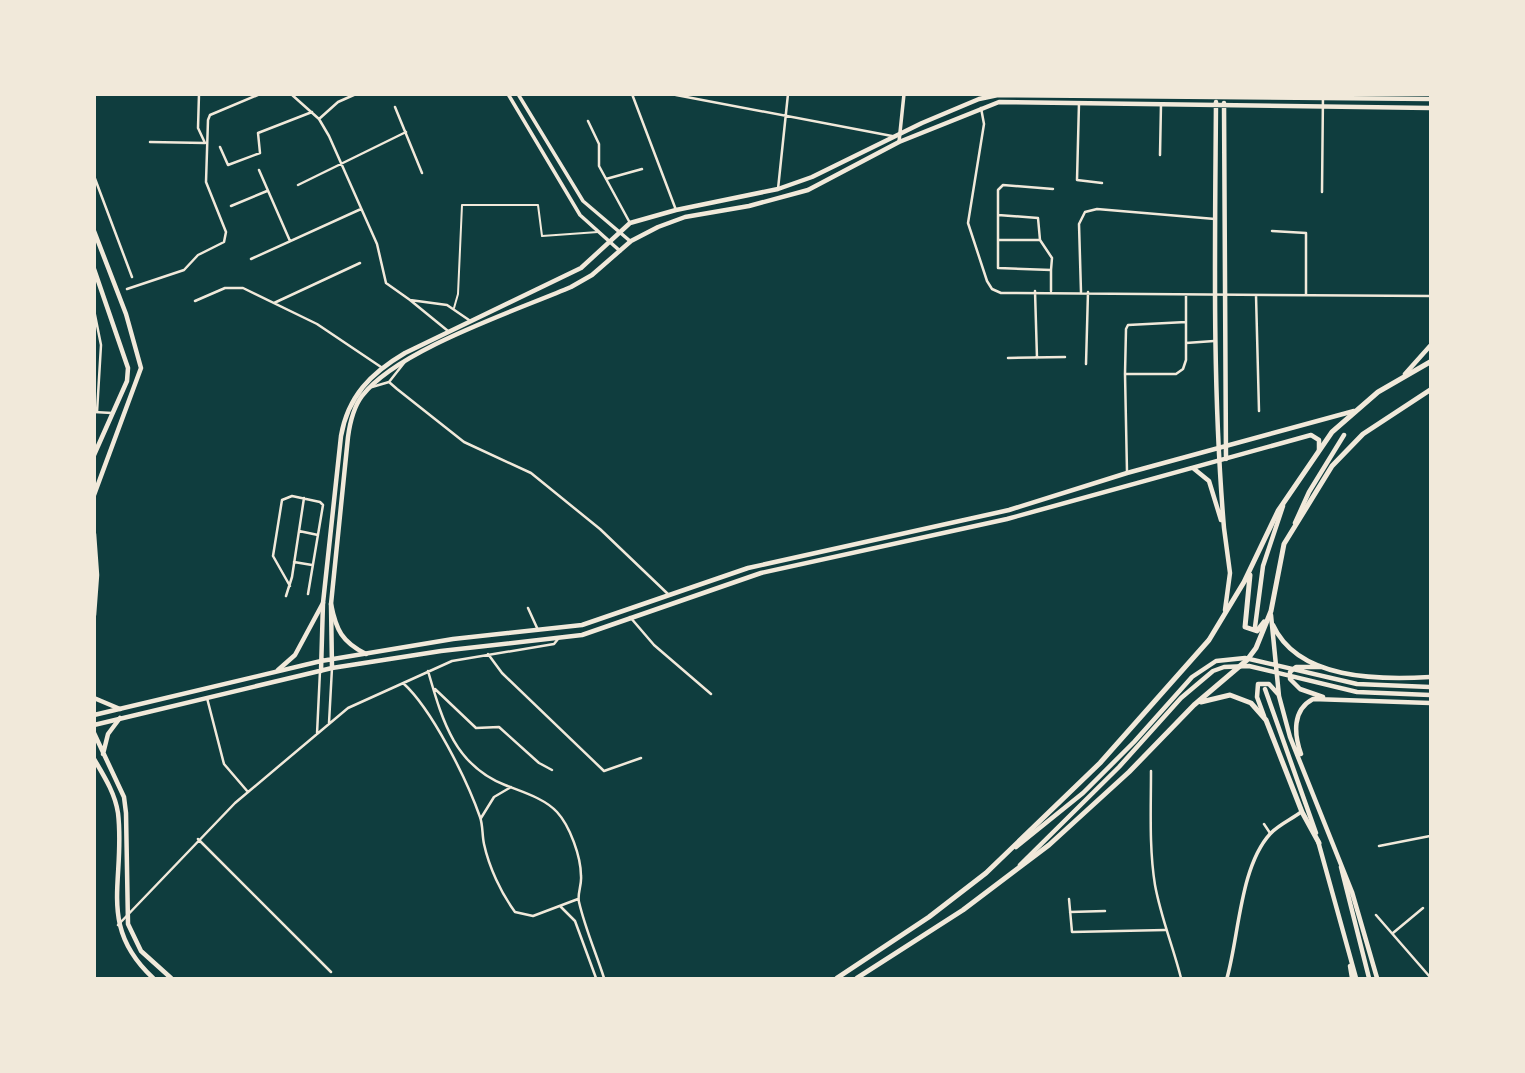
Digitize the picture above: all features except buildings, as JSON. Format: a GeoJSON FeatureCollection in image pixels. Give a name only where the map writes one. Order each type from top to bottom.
{"type":"FeatureCollection","features":[{"type":"Feature","properties":{"kind":"highway"},"geometry":{"type":"LineString","coordinates":[[837,978],[929,917],[1009,851],[1107,755],[1194,659],[1223,617],[1251,568],[1261,541],[1286,499],[1332,432],[1354,411],[1402,377],[1430,362]]}},
{"type":"Feature","properties":{"kind":"highway"},"geometry":{"type":"LineString","coordinates":[[857,978],[963,910],[1078,820],[1194,705],[1247,660],[1256,648],[1271,611],[1277,567],[1294,525],[1347,448],[1382,420],[1430,390]]}},
{"type":"Feature","properties":{"kind":"highway"},"geometry":{"type":"LineString","coordinates":[[1251,568],[1245,627],[1253,631],[1259,630],[1271,611]]}},
{"type":"Feature","properties":{"kind":"highway"},"geometry":{"type":"LineString","coordinates":[[1194,705],[1230,695],[1251,704],[1266,720],[1302,812],[1319,843]]}},
{"type":"Feature","properties":{"kind":"main road"},"geometry":{"type":"LineString","coordinates":[[321,671],[323,603],[344,422],[356,394],[381,367],[468,320],[581,268],[630,223],[676,210],[778,189],[812,177],[979,99],[1016,95],[1430,99]]}},
{"type":"Feature","properties":{"kind":"main road"},"geometry":{"type":"LineString","coordinates":[[1216,96],[1213,295],[1217,449],[1230,573],[1223,617]]}},
{"type":"Feature","properties":{"kind":"main road"},"geometry":{"type":"LineString","coordinates":[[1224,96],[1226,459]]}},
{"type":"Feature","properties":{"kind":"main road"},"geometry":{"type":"LineString","coordinates":[[332,668],[331,604],[350,422],[356,405],[369,388],[407,359],[571,287],[592,275],[631,242],[685,217],[749,206],[808,190],[899,142],[999,102],[1430,108]]}},
{"type":"Feature","properties":{"kind":"main road"},"geometry":{"type":"LineString","coordinates":[[94,231],[126,314],[141,368],[94,495]]}},
{"type":"Feature","properties":{"kind":"main road"},"geometry":{"type":"LineString","coordinates":[[94,269],[128,368],[127,381],[94,455]]}},
{"type":"Feature","properties":{"kind":"main road"},"geometry":{"type":"LineString","coordinates":[[1402,377],[1430,346]]}},
{"type":"Feature","properties":{"kind":"main road"},"geometry":{"type":"LineString","coordinates":[[94,715],[321,661],[453,639],[582,625],[748,568],[1009,510],[1127,473],[1354,411]]}},
{"type":"Feature","properties":{"kind":"main road"},"geometry":{"type":"LineString","coordinates":[[94,725],[206,696],[332,668],[441,651],[582,635],[761,573],[1007,519],[1311,435],[1319,440],[1319,451]]}},
{"type":"Feature","properties":{"kind":"main road"},"geometry":{"type":"LineString","coordinates":[[1294,525],[1309,492],[1343,435]]}},
{"type":"Feature","properties":{"kind":"main road"},"geometry":{"type":"LineString","coordinates":[[1193,468],[1209,481],[1224,528]]}},
{"type":"Feature","properties":{"kind":"main road"},"geometry":{"type":"LineString","coordinates":[[1255,627],[1263,566],[1286,499]]}},
{"type":"Feature","properties":{"kind":"main road"},"geometry":{"type":"LineString","coordinates":[[94,534],[97,575],[94,615]]}},
{"type":"Feature","properties":{"kind":"main road"},"geometry":{"type":"LineString","coordinates":[[278,670],[295,654],[323,603]]}},
{"type":"Feature","properties":{"kind":"main road"},"geometry":{"type":"LineString","coordinates":[[331,604],[338,632],[343,640],[366,654]]}},
{"type":"Feature","properties":{"kind":"main road"},"geometry":{"type":"LineString","coordinates":[[1271,611],[1273,625],[1284,644],[1299,655],[1326,668]]}},
{"type":"Feature","properties":{"kind":"main road"},"geometry":{"type":"LineString","coordinates":[[1271,611],[1279,696],[1290,737],[1311,783]]}},
{"type":"Feature","properties":{"kind":"main road"},"geometry":{"type":"LineString","coordinates":[[1009,851],[1083,793],[1204,666],[1230,658],[1261,660],[1357,684],[1430,687]]}},
{"type":"Feature","properties":{"kind":"main road"},"geometry":{"type":"LineString","coordinates":[[1018,867],[1119,767],[1203,676],[1238,665],[1357,692],[1430,695]]}},
{"type":"Feature","properties":{"kind":"main road"},"geometry":{"type":"LineString","coordinates":[[1430,677],[1370,677],[1326,668],[1296,667],[1290,673],[1292,684],[1323,698],[1386,704],[1430,703]]}},
{"type":"Feature","properties":{"kind":"main road"},"geometry":{"type":"LineString","coordinates":[[1266,720],[1257,697],[1258,684],[1269,684],[1279,696]]}},
{"type":"Feature","properties":{"kind":"main road"},"geometry":{"type":"LineString","coordinates":[[1265,689],[1319,843],[1354,978]]}},
{"type":"Feature","properties":{"kind":"main road"},"geometry":{"type":"LineString","coordinates":[[94,698],[120,709]]}},
{"type":"Feature","properties":{"kind":"main road"},"geometry":{"type":"LineString","coordinates":[[1323,698],[1304,704],[1297,719],[1296,741],[1338,851],[1377,978]]}},
{"type":"Feature","properties":{"kind":"main road"},"geometry":{"type":"LineString","coordinates":[[103,755],[108,734],[121,718]]}},
{"type":"Feature","properties":{"kind":"main road"},"geometry":{"type":"LineString","coordinates":[[94,733],[118,783],[127,813],[127,917],[141,951],[171,978]]}},
{"type":"Feature","properties":{"kind":"main road"},"geometry":{"type":"LineString","coordinates":[[94,759],[110,786],[118,813],[118,925],[123,944],[135,962],[153,978]]}},
{"type":"Feature","properties":{"kind":"main road"},"geometry":{"type":"LineString","coordinates":[[1338,851],[1369,978]]}},
{"type":"Feature","properties":{"kind":"street"},"geometry":{"type":"LineString","coordinates":[[198,94],[198,128],[205,143]]}},
{"type":"Feature","properties":{"kind":"street"},"geometry":{"type":"LineString","coordinates":[[127,289],[184,270],[198,255],[225,239],[225,228],[206,182],[205,143],[210,115],[260,94]]}},
{"type":"Feature","properties":{"kind":"street"},"geometry":{"type":"LineString","coordinates":[[291,94],[319,118],[377,244],[386,283],[448,331]]}},
{"type":"Feature","properties":{"kind":"street"},"geometry":{"type":"LineString","coordinates":[[319,118],[338,102],[356,94]]}},
{"type":"Feature","properties":{"kind":"street"},"geometry":{"type":"LineString","coordinates":[[508,94],[582,218],[620,251]]}},
{"type":"Feature","properties":{"kind":"street"},"geometry":{"type":"LineString","coordinates":[[518,94],[583,201],[631,242]]}},
{"type":"Feature","properties":{"kind":"street"},"geometry":{"type":"LineString","coordinates":[[632,94],[676,210]]}},
{"type":"Feature","properties":{"kind":"street"},"geometry":{"type":"LineString","coordinates":[[676,94],[897,135]]}},
{"type":"Feature","properties":{"kind":"street"},"geometry":{"type":"LineString","coordinates":[[778,189],[788,94]]}},
{"type":"Feature","properties":{"kind":"street"},"geometry":{"type":"LineString","coordinates":[[899,142],[897,135],[904,94]]}},
{"type":"Feature","properties":{"kind":"street"},"geometry":{"type":"LineString","coordinates":[[1322,192],[1323,96]]}},
{"type":"Feature","properties":{"kind":"street"},"geometry":{"type":"LineString","coordinates":[[1079,103],[1077,180],[1102,183]]}},
{"type":"Feature","properties":{"kind":"street"},"geometry":{"type":"LineString","coordinates":[[1160,155],[1161,104]]}},
{"type":"Feature","properties":{"kind":"street"},"geometry":{"type":"LineString","coordinates":[[396,107],[422,173]]}},
{"type":"Feature","properties":{"kind":"street"},"geometry":{"type":"LineString","coordinates":[[981,108],[984,124],[968,223],[992,289],[1001,293],[1035,291],[1430,296]]}},
{"type":"Feature","properties":{"kind":"street"},"geometry":{"type":"LineString","coordinates":[[220,148],[228,165],[233,165],[260,153],[258,133],[312,112]]}},
{"type":"Feature","properties":{"kind":"street"},"geometry":{"type":"LineString","coordinates":[[588,121],[598,139],[598,163],[630,223]]}},
{"type":"Feature","properties":{"kind":"street"},"geometry":{"type":"LineString","coordinates":[[298,185],[406,132]]}},
{"type":"Feature","properties":{"kind":"street"},"geometry":{"type":"LineString","coordinates":[[150,142],[205,143]]}},
{"type":"Feature","properties":{"kind":"street"},"geometry":{"type":"LineString","coordinates":[[606,179],[642,169]]}},
{"type":"Feature","properties":{"kind":"street"},"geometry":{"type":"LineString","coordinates":[[258,170],[290,241]]}},
{"type":"Feature","properties":{"kind":"street"},"geometry":{"type":"LineString","coordinates":[[94,176],[132,277]]}},
{"type":"Feature","properties":{"kind":"street"},"geometry":{"type":"LineString","coordinates":[[1051,271],[998,268],[998,215],[999,187],[1053,189]]}},
{"type":"Feature","properties":{"kind":"street"},"geometry":{"type":"LineString","coordinates":[[231,206],[267,191]]}},
{"type":"Feature","properties":{"kind":"street"},"geometry":{"type":"LineString","coordinates":[[251,259],[361,209]]}},
{"type":"Feature","properties":{"kind":"street"},"geometry":{"type":"LineString","coordinates":[[1081,292],[1079,224],[1085,212],[1097,209],[1215,219]]}},
{"type":"Feature","properties":{"kind":"street"},"geometry":{"type":"LineString","coordinates":[[582,218],[593,210]]}},
{"type":"Feature","properties":{"kind":"street"},"geometry":{"type":"LineString","coordinates":[[998,215],[1038,218],[1040,240],[1049,249],[1051,292]]}},
{"type":"Feature","properties":{"kind":"street"},"geometry":{"type":"LineString","coordinates":[[1272,231],[1306,233],[1306,295]]}},
{"type":"Feature","properties":{"kind":"street"},"geometry":{"type":"LineString","coordinates":[[998,240],[1040,240]]}},
{"type":"Feature","properties":{"kind":"street"},"geometry":{"type":"LineString","coordinates":[[274,303],[360,263]]}},
{"type":"Feature","properties":{"kind":"street"},"geometry":{"type":"LineString","coordinates":[[195,301],[232,286],[317,324],[381,367]]}},
{"type":"Feature","properties":{"kind":"street"},"geometry":{"type":"LineString","coordinates":[[1035,291],[1037,358]]}},
{"type":"Feature","properties":{"kind":"street"},"geometry":{"type":"LineString","coordinates":[[1086,364],[1088,292]]}},
{"type":"Feature","properties":{"kind":"street"},"geometry":{"type":"LineString","coordinates":[[1125,374],[1176,374],[1183,369],[1186,359],[1186,295]]}},
{"type":"Feature","properties":{"kind":"street"},"geometry":{"type":"LineString","coordinates":[[1256,295],[1259,411]]}},
{"type":"Feature","properties":{"kind":"street"},"geometry":{"type":"LineString","coordinates":[[410,300],[454,308],[468,320]]}},
{"type":"Feature","properties":{"kind":"street"},"geometry":{"type":"LineString","coordinates":[[94,310],[101,345],[96,412],[112,413]]}},
{"type":"Feature","properties":{"kind":"street"},"geometry":{"type":"LineString","coordinates":[[1127,473],[1126,329],[1128,325],[1186,322]]}},
{"type":"Feature","properties":{"kind":"street"},"geometry":{"type":"LineString","coordinates":[[1186,343],[1214,341]]}},
{"type":"Feature","properties":{"kind":"street"},"geometry":{"type":"LineString","coordinates":[[1008,358],[1065,357]]}},
{"type":"Feature","properties":{"kind":"street"},"geometry":{"type":"LineString","coordinates":[[369,388],[389,382],[407,359]]}},
{"type":"Feature","properties":{"kind":"street"},"geometry":{"type":"LineString","coordinates":[[389,382],[464,442],[531,472],[600,529],[669,595]]}},
{"type":"Feature","properties":{"kind":"street"},"geometry":{"type":"LineString","coordinates":[[94,441],[103,437]]}},
{"type":"Feature","properties":{"kind":"street"},"geometry":{"type":"LineString","coordinates":[[290,586],[273,551],[282,500],[288,496],[320,502],[323,505],[309,594]]}},
{"type":"Feature","properties":{"kind":"street"},"geometry":{"type":"LineString","coordinates":[[286,596],[290,586],[304,498]]}},
{"type":"Feature","properties":{"kind":"street"},"geometry":{"type":"LineString","coordinates":[[299,531],[318,535]]}},
{"type":"Feature","properties":{"kind":"street"},"geometry":{"type":"LineString","coordinates":[[294,562],[313,565]]}},
{"type":"Feature","properties":{"kind":"street"},"geometry":{"type":"LineString","coordinates":[[528,608],[538,630]]}},
{"type":"Feature","properties":{"kind":"street"},"geometry":{"type":"LineString","coordinates":[[629,617],[654,645],[712,694]]}},
{"type":"Feature","properties":{"kind":"street"},"geometry":{"type":"LineString","coordinates":[[118,925],[198,839],[248,792],[329,723],[357,704],[452,661],[554,644],[560,637]]}},
{"type":"Feature","properties":{"kind":"street"},"geometry":{"type":"LineString","coordinates":[[488,653],[502,673],[604,771],[641,758]]}},
{"type":"Feature","properties":{"kind":"street"},"geometry":{"type":"LineString","coordinates":[[329,723],[332,668]]}},
{"type":"Feature","properties":{"kind":"street"},"geometry":{"type":"LineString","coordinates":[[317,734],[321,671]]}},
{"type":"Feature","properties":{"kind":"street"},"geometry":{"type":"LineString","coordinates":[[428,671],[455,748],[468,763],[511,788],[535,797],[556,811],[566,826],[582,876],[578,899],[604,978]]}},
{"type":"Feature","properties":{"kind":"street"},"geometry":{"type":"LineString","coordinates":[[403,682],[423,704],[448,750],[481,818],[484,844],[492,869],[515,912],[533,916],[578,899]]}},
{"type":"Feature","properties":{"kind":"street"},"geometry":{"type":"LineString","coordinates":[[433,687],[476,728],[499,727],[538,763],[552,770]]}},
{"type":"Feature","properties":{"kind":"street"},"geometry":{"type":"LineString","coordinates":[[206,696],[224,764],[248,792]]}},
{"type":"Feature","properties":{"kind":"street"},"geometry":{"type":"LineString","coordinates":[[448,750],[455,748]]}},
{"type":"Feature","properties":{"kind":"street"},"geometry":{"type":"LineString","coordinates":[[1151,771],[1153,869],[1166,930],[1173,942],[1181,978]]}},
{"type":"Feature","properties":{"kind":"street"},"geometry":{"type":"LineString","coordinates":[[481,818],[494,797],[511,788]]}},
{"type":"Feature","properties":{"kind":"street"},"geometry":{"type":"LineString","coordinates":[[1227,978],[1246,887],[1258,853],[1270,833],[1302,812]]}},
{"type":"Feature","properties":{"kind":"street"},"geometry":{"type":"LineString","coordinates":[[1264,824],[1270,833]]}},
{"type":"Feature","properties":{"kind":"street"},"geometry":{"type":"LineString","coordinates":[[1379,846],[1430,836]]}},
{"type":"Feature","properties":{"kind":"street"},"geometry":{"type":"LineString","coordinates":[[198,839],[331,972]]}},
{"type":"Feature","properties":{"kind":"street"},"geometry":{"type":"LineString","coordinates":[[1069,899],[1070,928],[1077,933],[1166,930]]}},
{"type":"Feature","properties":{"kind":"street"},"geometry":{"type":"LineString","coordinates":[[561,907],[575,920],[596,978]]}},
{"type":"Feature","properties":{"kind":"street"},"geometry":{"type":"LineString","coordinates":[[1393,933],[1423,908]]}},
{"type":"Feature","properties":{"kind":"street"},"geometry":{"type":"LineString","coordinates":[[1070,912],[1105,911]]}},
{"type":"Feature","properties":{"kind":"street"},"geometry":{"type":"LineString","coordinates":[[1376,915],[1430,977]]}},
{"type":"Feature","properties":{"kind":"lane"},"geometry":{"type":"LineString","coordinates":[[454,308],[458,294],[461,205],[538,205],[541,236],[599,232]]}}]}
